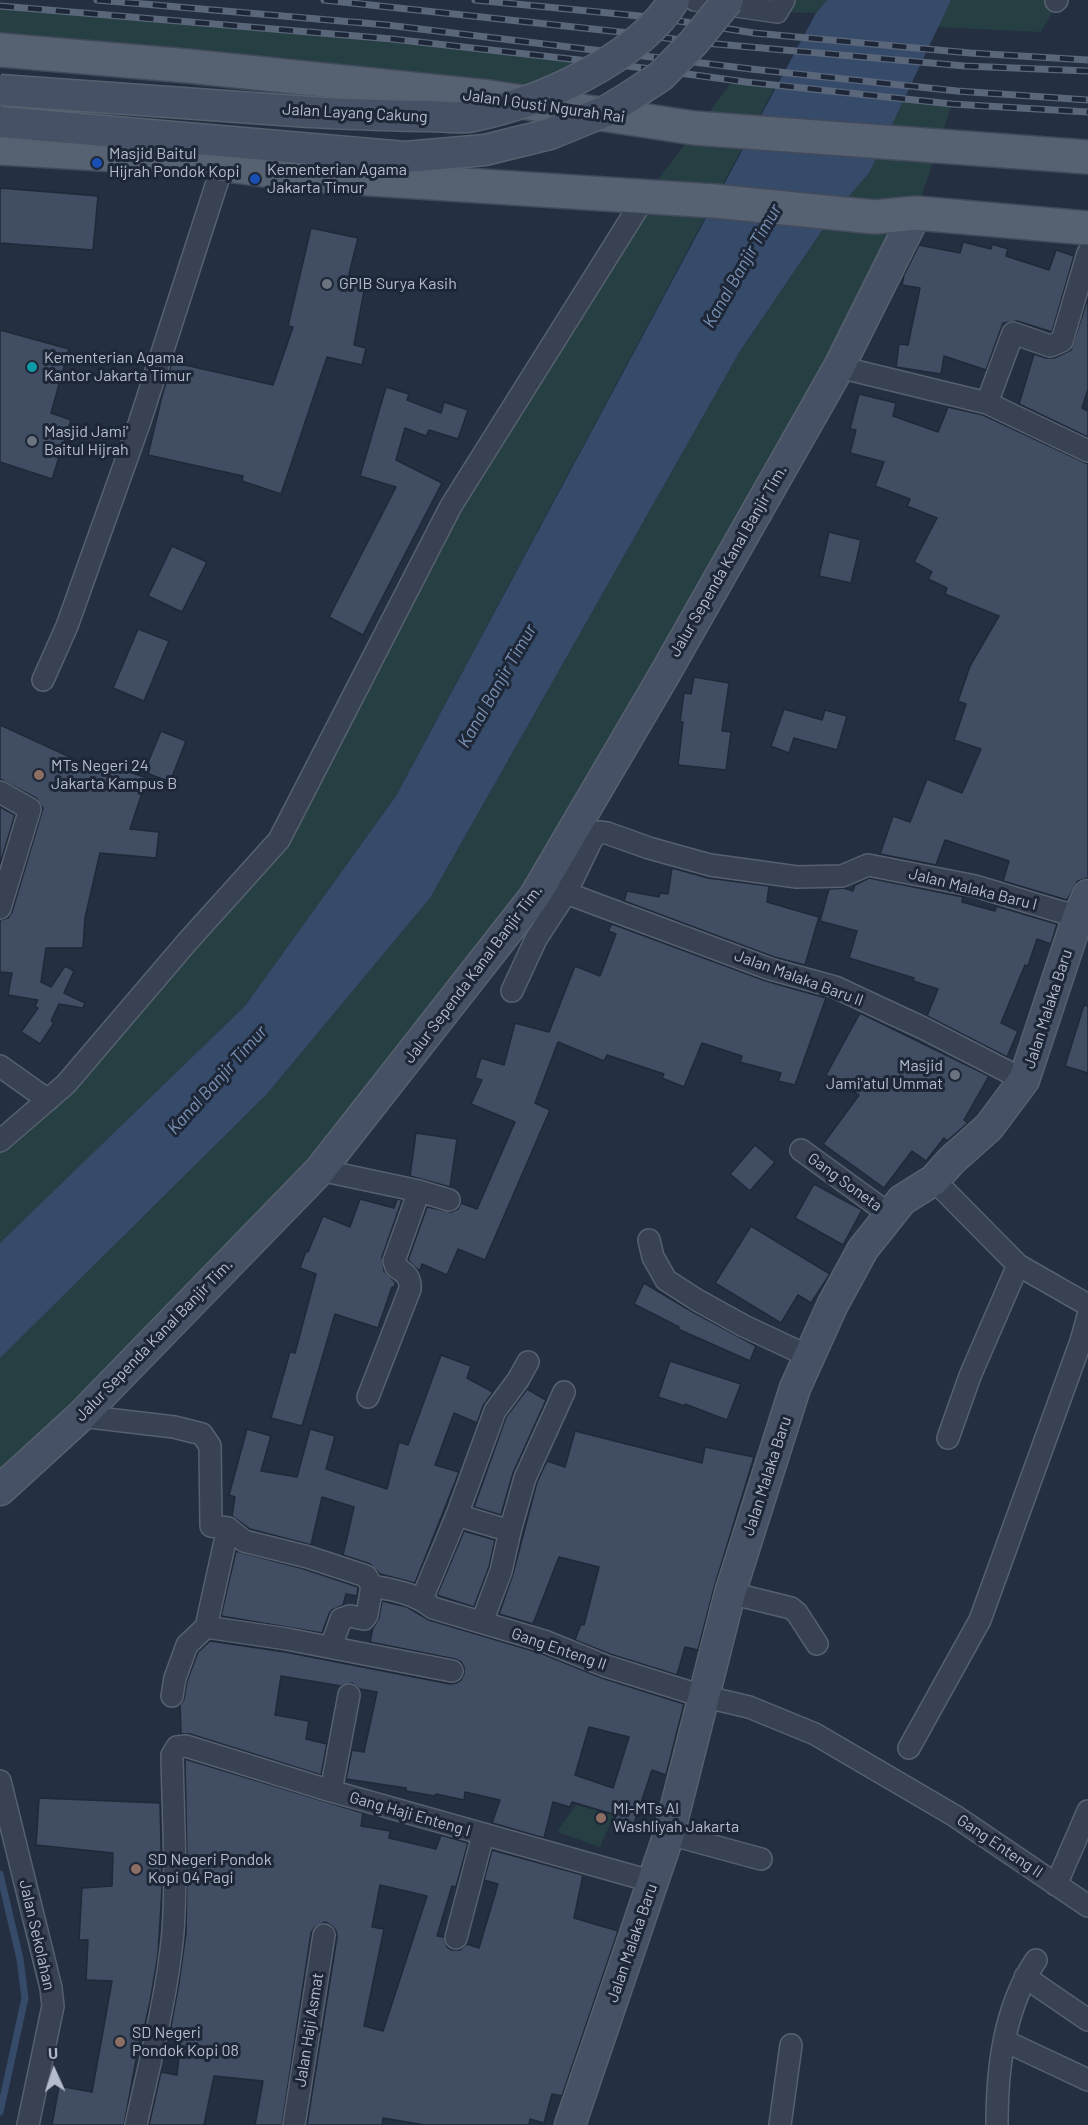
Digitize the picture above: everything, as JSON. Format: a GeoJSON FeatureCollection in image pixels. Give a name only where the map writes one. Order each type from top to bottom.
{"type":"FeatureCollection","features":[{"type":"Feature","properties":{"kind":"main road","name":"Jalan I Gusti Ngurah Rai"},"geometry":{"type":"LineString","coordinates":[[0,50],[40,52],[489,97],[693,128],[1088,157]]}},
{"type":"Feature","properties":{"kind":"main road"},"geometry":{"type":"LineString","coordinates":[[40,52],[16,149],[224,164],[293,174],[652,199],[714,201],[875,217],[916,213],[1088,228]]}},
{"type":"Feature","properties":{"kind":"street","name":"Jalan Layang Cakung"},"geometry":{"type":"LineString","coordinates":[[0,90],[365,116],[471,117],[513,105],[598,69],[637,40],[660,18],[674,0]]}},
{"type":"Feature","properties":{"kind":"street"},"geometry":{"type":"LineString","coordinates":[[695,0],[777,12],[784,0]]}},
{"type":"Feature","properties":{"kind":"street"},"geometry":{"type":"LineString","coordinates":[[0,122],[405,157],[485,150],[550,134],[606,111],[637,92],[669,69],[728,0]]}},
{"type":"Feature","properties":{"kind":"street"},"geometry":{"type":"LineString","coordinates":[[43,680],[67,626],[139,424],[224,164]]}},
{"type":"Feature","properties":{"kind":"street"},"geometry":{"type":"LineString","coordinates":[[0,1141],[66,1084],[188,940],[279,840],[451,506],[652,199]]}},
{"type":"Feature","properties":{"kind":"street","name":"Jalur Sependa Kanal Banjir Tim."},"geometry":{"type":"LineString","coordinates":[[0,1490],[81,1416],[320,1170],[534,897],[663,677],[839,367],[916,213]]}},
{"type":"Feature","properties":{"kind":"street"},"geometry":{"type":"LineString","coordinates":[[987,403],[1013,333],[1050,346],[1062,341],[1088,253]]}},
{"type":"Feature","properties":{"kind":"street"},"geometry":{"type":"LineString","coordinates":[[839,367],[987,403],[1088,451]]}},
{"type":"Feature","properties":{"kind":"street"},"geometry":{"type":"LineString","coordinates":[[0,792],[30,809],[0,908]]}},
{"type":"Feature","properties":{"kind":"street","name":"Jalan Malaka Baru I"},"geometry":{"type":"LineString","coordinates":[[566,893],[592,839],[599,832],[607,832],[649,848],[710,865],[797,878],[842,876],[868,865],[1083,906]]}},
{"type":"Feature","properties":{"kind":"street"},"geometry":{"type":"LineString","coordinates":[[512,992],[536,939],[566,893]]}},
{"type":"Feature","properties":{"kind":"street","name":"Jalan Malaka Baru II"},"geometry":{"type":"LineString","coordinates":[[566,893],[770,969],[835,987],[923,1028],[1024,1080]]}},
{"type":"Feature","properties":{"kind":"street","name":"Jalan Malaka Baru"},"geometry":{"type":"LineString","coordinates":[[570,2125],[669,1834],[702,1696],[730,1593],[795,1388],[808,1356],[863,1249],[889,1214],[902,1200],[934,1180],[952,1160],[989,1127],[1024,1080],[1083,906]]}},
{"type":"Feature","properties":{"kind":"street"},"geometry":{"type":"LineString","coordinates":[[0,1066],[48,1100]]}},
{"type":"Feature","properties":{"kind":"street","name":"Gang Soneta"},"geometry":{"type":"LineString","coordinates":[[801,1150],[889,1214]]}},
{"type":"Feature","properties":{"kind":"street"},"geometry":{"type":"LineString","coordinates":[[320,1170],[419,1191],[448,1200]]}},
{"type":"Feature","properties":{"kind":"street"},"geometry":{"type":"LineString","coordinates":[[934,1180],[1018,1265],[1088,1305]]}},
{"type":"Feature","properties":{"kind":"street"},"geometry":{"type":"LineString","coordinates":[[368,1397],[410,1289],[408,1275],[396,1267],[394,1261],[419,1191]]}},
{"type":"Feature","properties":{"kind":"street"},"geometry":{"type":"LineString","coordinates":[[649,1240],[653,1257],[666,1280],[744,1326],[808,1356]]}},
{"type":"Feature","properties":{"kind":"street"},"geometry":{"type":"LineString","coordinates":[[948,1438],[970,1376],[1018,1265]]}},
{"type":"Feature","properties":{"kind":"street"},"geometry":{"type":"LineString","coordinates":[[909,1748],[980,1620],[1088,1316]]}},
{"type":"Feature","properties":{"kind":"street"},"geometry":{"type":"LineString","coordinates":[[422,1599],[457,1515],[495,1411],[528,1362]]}},
{"type":"Feature","properties":{"kind":"street"},"geometry":{"type":"LineString","coordinates":[[482,1622],[501,1571],[525,1478],[564,1392]]}},
{"type":"Feature","properties":{"kind":"street","name":"Gang Enteng II"},"geometry":{"type":"LineString","coordinates":[[81,1416],[174,1427],[202,1434],[210,1446],[211,1526],[228,1528],[244,1541],[308,1557],[366,1576],[372,1586],[398,1590],[422,1599],[433,1608],[544,1641],[606,1666],[702,1696],[749,1707],[815,1734],[955,1816],[1088,1906]]}},
{"type":"Feature","properties":{"kind":"street"},"geometry":{"type":"LineString","coordinates":[[457,1515],[510,1531]]}},
{"type":"Feature","properties":{"kind":"street"},"geometry":{"type":"LineString","coordinates":[[172,1696],[177,1668],[187,1645],[206,1627],[228,1528]]}},
{"type":"Feature","properties":{"kind":"street"},"geometry":{"type":"LineString","coordinates":[[331,1647],[341,1619],[350,1616],[364,1619],[368,1616],[372,1586]]}},
{"type":"Feature","properties":{"kind":"street"},"geometry":{"type":"LineString","coordinates":[[730,1593],[791,1608],[797,1613],[817,1644]]}},
{"type":"Feature","properties":{"kind":"street"},"geometry":{"type":"LineString","coordinates":[[206,1627],[331,1647],[452,1671]]}},
{"type":"Feature","properties":{"kind":"street"},"geometry":{"type":"LineString","coordinates":[[331,1791],[349,1695]]}},
{"type":"Feature","properties":{"kind":"street","name":"Gang Haji Enteng I"},"geometry":{"type":"LineString","coordinates":[[136,2125],[163,2000],[172,1935],[176,1875],[172,1755],[177,1747],[186,1746],[331,1791],[654,1882]]}},
{"type":"Feature","properties":{"kind":"street","name":"Jalan Sekolahan"},"geometry":{"type":"LineString","coordinates":[[0,1780],[51,1988],[53,2006],[28,2125]]}},
{"type":"Feature","properties":{"kind":"street"},"geometry":{"type":"LineString","coordinates":[[1056,1885],[1088,1811]]}},
{"type":"Feature","properties":{"kind":"street"},"geometry":{"type":"LineString","coordinates":[[456,1938],[483,1834]]}},
{"type":"Feature","properties":{"kind":"street"},"geometry":{"type":"LineString","coordinates":[[669,1834],[761,1859]]}},
{"type":"Feature","properties":{"kind":"street","name":"Jalan Haji Asmat"},"geometry":{"type":"LineString","coordinates":[[294,2125],[324,1935]]}},
{"type":"Feature","properties":{"kind":"street"},"geometry":{"type":"LineString","coordinates":[[997,2125],[1001,2059],[1013,2004],[1030,1969],[1088,2019]]}},
{"type":"Feature","properties":{"kind":"street"},"geometry":{"type":"LineString","coordinates":[[1005,2041],[1088,2080]]}},
{"type":"Feature","properties":{"kind":"street"},"geometry":{"type":"LineString","coordinates":[[780,2125],[791,2045]]}},
{"type":"Feature","properties":{"kind":"green space"},"geometry":{"type":"Polygon","coordinates":[[[784,0],[827,0],[816,13],[777,12],[784,0]]]}},
{"type":"Feature","properties":{"kind":"green space"},"geometry":{"type":"Polygon","coordinates":[[[951,0],[1059,0],[1041,32],[936,27],[951,0]]]}},
{"type":"Feature","properties":{"kind":"green space"},"geometry":{"type":"Polygon","coordinates":[[[0,8],[228,25],[606,63],[520,102],[0,50],[0,8]]]}},
{"type":"Feature","properties":{"kind":"green space"},"geometry":{"type":"Polygon","coordinates":[[[735,78],[777,83],[396,796],[245,1006],[0,1244],[0,1145],[279,840],[451,506],[644,198],[735,78]]]}},
{"type":"Feature","properties":{"kind":"green space"},"geometry":{"type":"Polygon","coordinates":[[[902,99],[952,104],[916,213],[557,858],[320,1170],[0,1490],[0,1357],[267,1094],[430,898],[740,351],[834,213],[902,99]]]}},
{"type":"Feature","properties":{"kind":"green space"},"geometry":{"type":"Polygon","coordinates":[[[576,1805],[614,1815],[600,1847],[557,1832],[576,1805]]]}},
{"type":"Feature","properties":{"kind":"water","name":"Kanal Banjir Timur"},"geometry":{"type":"Polygon","coordinates":[[[827,0],[951,0],[869,173],[834,213],[740,351],[430,898],[267,1094],[0,1358],[0,1243],[245,1006],[396,796],[816,13],[827,0]]]}},
{"type":"Feature","properties":{"kind":"building"},"geometry":{"type":"Polygon","coordinates":[[[0,188],[98,196],[93,250],[0,243],[0,188]]]}},
{"type":"Feature","properties":{"kind":"building"},"geometry":{"type":"Polygon","coordinates":[[[311,228],[358,238],[347,282],[365,286],[354,345],[366,348],[362,365],[327,357],[281,494],[242,481],[243,476],[148,455],[172,362],[273,385],[293,327],[288,326],[311,228]]]}},
{"type":"Feature","properties":{"kind":"building"},"geometry":{"type":"Polygon","coordinates":[[[963,242],[991,249],[992,244],[1008,249],[1006,256],[1049,270],[1056,250],[1074,256],[1052,332],[1017,321],[1003,323],[986,370],[944,356],[941,374],[896,367],[899,344],[908,345],[920,288],[902,285],[904,275],[919,245],[960,253],[963,242]]]}},
{"type":"Feature","properties":{"kind":"building"},"geometry":{"type":"Polygon","coordinates":[[[1088,298],[1088,389],[1082,408],[1088,411],[1088,437],[1019,404],[1034,354],[1054,358],[1071,350],[1088,298]]]}},
{"type":"Feature","properties":{"kind":"building"},"geometry":{"type":"Polygon","coordinates":[[[0,330],[69,349],[51,413],[71,420],[52,479],[0,462],[0,330]]]}},
{"type":"Feature","properties":{"kind":"building"},"geometry":{"type":"Polygon","coordinates":[[[386,387],[409,394],[407,400],[441,413],[444,402],[468,410],[458,439],[429,430],[426,436],[405,428],[396,460],[442,483],[363,635],[329,617],[396,487],[360,476],[386,387]]]}},
{"type":"Feature","properties":{"kind":"building"},"geometry":{"type":"Polygon","coordinates":[[[859,394],[896,403],[893,416],[938,432],[948,407],[983,415],[1088,464],[1088,878],[1078,881],[1067,900],[1003,881],[1009,861],[945,840],[936,865],[880,854],[893,816],[910,822],[927,779],[962,793],[981,749],[954,740],[966,704],[958,701],[970,666],[999,616],[945,594],[947,588],[928,579],[932,572],[914,562],[937,518],[907,506],[910,499],[875,486],[884,462],[850,453],[856,430],[850,429],[859,394]]]}},
{"type":"Feature","properties":{"kind":"building"},"geometry":{"type":"Polygon","coordinates":[[[829,532],[861,540],[851,583],[819,576],[829,532]]]}},
{"type":"Feature","properties":{"kind":"building"},"geometry":{"type":"Polygon","coordinates":[[[172,546],[207,562],[182,612],[148,596],[172,546]]]}},
{"type":"Feature","properties":{"kind":"building"},"geometry":{"type":"Polygon","coordinates":[[[138,629],[169,641],[144,701],[113,688],[138,629]]]}},
{"type":"Feature","properties":{"kind":"building"},"geometry":{"type":"Polygon","coordinates":[[[694,677],[729,683],[722,731],[731,732],[726,770],[678,765],[684,693],[691,694],[694,677]]]}},
{"type":"Feature","properties":{"kind":"building"},"geometry":{"type":"Polygon","coordinates":[[[784,709],[822,720],[825,710],[847,716],[837,750],[794,738],[789,753],[771,746],[784,709]]]}},
{"type":"Feature","properties":{"kind":"building"},"geometry":{"type":"Polygon","coordinates":[[[0,725],[107,774],[109,765],[147,778],[130,829],[159,832],[156,858],[100,853],[85,918],[83,948],[46,948],[41,982],[51,987],[65,966],[74,971],[64,993],[85,1003],[83,1008],[59,1004],[51,1021],[54,1023],[40,1044],[21,1032],[38,1008],[35,1006],[38,1000],[8,995],[12,973],[0,972],[0,920],[8,918],[12,912],[43,808],[36,798],[0,779],[0,725]]]}},
{"type":"Feature","properties":{"kind":"building"},"geometry":{"type":"Polygon","coordinates":[[[161,731],[186,741],[170,782],[144,772],[161,731]]]}},
{"type":"Feature","properties":{"kind":"building"},"geometry":{"type":"Polygon","coordinates":[[[0,807],[15,815],[0,864],[0,807]]]}},
{"type":"Feature","properties":{"kind":"building"},"geometry":{"type":"Polygon","coordinates":[[[672,868],[708,878],[769,886],[767,902],[819,917],[805,965],[774,957],[624,901],[627,891],[659,897],[660,893],[668,894],[672,868]]]}},
{"type":"Feature","properties":{"kind":"building"},"geometry":{"type":"Polygon","coordinates":[[[869,878],[963,897],[962,902],[995,911],[996,906],[1057,924],[1051,944],[1037,939],[1028,966],[1025,965],[1001,1023],[1018,1031],[1007,1057],[927,1016],[938,989],[913,981],[914,978],[849,958],[857,931],[820,921],[829,889],[844,888],[853,891],[855,885],[869,878]]]}},
{"type":"Feature","properties":{"kind":"building"},"geometry":{"type":"Polygon","coordinates":[[[612,924],[766,981],[826,998],[795,1085],[778,1081],[781,1073],[740,1062],[742,1056],[702,1043],[684,1087],[662,1078],[664,1074],[607,1055],[604,1061],[558,1042],[535,1103],[550,1110],[485,1260],[458,1249],[447,1275],[422,1264],[418,1270],[408,1260],[427,1207],[451,1212],[458,1209],[461,1203],[477,1209],[515,1122],[471,1104],[482,1080],[475,1078],[481,1058],[504,1065],[515,1023],[549,1032],[575,966],[600,976],[616,934],[608,931],[612,924]]]}},
{"type":"Feature","properties":{"kind":"building"},"geometry":{"type":"Polygon","coordinates":[[[1084,1005],[1088,1006],[1088,1073],[1065,1066],[1084,1005]]]}},
{"type":"Feature","properties":{"kind":"building"},"geometry":{"type":"Polygon","coordinates":[[[860,1013],[989,1076],[964,1120],[968,1123],[947,1141],[944,1138],[926,1161],[912,1151],[884,1188],[823,1144],[859,1095],[826,1075],[860,1013]]]}},
{"type":"Feature","properties":{"kind":"building"},"geometry":{"type":"Polygon","coordinates":[[[416,1133],[457,1139],[450,1187],[410,1176],[416,1133]]]}},
{"type":"Feature","properties":{"kind":"building"},"geometry":{"type":"Polygon","coordinates":[[[755,1145],[775,1162],[750,1191],[730,1174],[755,1145]]]}},
{"type":"Feature","properties":{"kind":"building"},"geometry":{"type":"Polygon","coordinates":[[[814,1184],[862,1210],[843,1245],[795,1218],[814,1184]]]}},
{"type":"Feature","properties":{"kind":"building"},"geometry":{"type":"Polygon","coordinates":[[[360,1199],[394,1208],[397,1199],[402,1200],[382,1257],[384,1271],[395,1282],[395,1287],[392,1287],[378,1328],[335,1314],[302,1426],[271,1418],[290,1352],[295,1353],[316,1274],[300,1268],[306,1251],[308,1252],[323,1216],[350,1227],[360,1199]]]}},
{"type":"Feature","properties":{"kind":"building"},"geometry":{"type":"Polygon","coordinates":[[[751,1226],[830,1274],[811,1303],[798,1295],[781,1323],[715,1283],[751,1226]]]}},
{"type":"Feature","properties":{"kind":"building"},"geometry":{"type":"Polygon","coordinates":[[[644,1283],[756,1346],[750,1361],[678,1329],[679,1327],[634,1304],[644,1283]]]}},
{"type":"Feature","properties":{"kind":"building"},"geometry":{"type":"Polygon","coordinates":[[[441,1355],[471,1366],[467,1378],[493,1392],[483,1406],[477,1423],[454,1413],[435,1465],[459,1472],[415,1583],[380,1574],[370,1564],[343,1555],[354,1507],[322,1497],[311,1545],[250,1529],[232,1516],[235,1497],[229,1495],[247,1429],[271,1436],[261,1471],[297,1477],[310,1429],[335,1436],[326,1469],[387,1489],[399,1442],[408,1445],[441,1355]]]}},
{"type":"Feature","properties":{"kind":"building"},"geometry":{"type":"Polygon","coordinates":[[[670,1361],[741,1384],[727,1420],[685,1404],[685,1406],[658,1397],[670,1361]]]}},
{"type":"Feature","properties":{"kind":"building"},"geometry":{"type":"Polygon","coordinates":[[[527,1389],[546,1400],[513,1473],[501,1515],[474,1507],[506,1417],[527,1389]]]}},
{"type":"Feature","properties":{"kind":"building"},"geometry":{"type":"Polygon","coordinates":[[[575,1431],[702,1463],[705,1447],[754,1457],[714,1588],[698,1650],[685,1647],[677,1675],[610,1654],[575,1640],[581,1624],[584,1625],[599,1567],[559,1557],[533,1624],[499,1614],[513,1574],[537,1482],[547,1461],[565,1467],[575,1431]]]}},
{"type":"Feature","properties":{"kind":"building"},"geometry":{"type":"Polygon","coordinates":[[[464,1531],[495,1540],[489,1567],[474,1607],[437,1595],[464,1531]]]}},
{"type":"Feature","properties":{"kind":"building"},"geometry":{"type":"Polygon","coordinates":[[[236,1551],[304,1569],[358,1587],[357,1596],[346,1594],[343,1605],[329,1614],[322,1633],[221,1616],[236,1551]]]}},
{"type":"Feature","properties":{"kind":"building"},"geometry":{"type":"Polygon","coordinates":[[[382,1601],[407,1607],[429,1620],[540,1653],[602,1678],[684,1704],[666,1775],[652,1770],[632,1830],[613,1824],[616,1815],[572,1802],[570,1807],[553,1802],[544,1838],[492,1823],[500,1800],[465,1792],[464,1800],[346,1779],[352,1750],[364,1752],[377,1692],[360,1689],[352,1683],[341,1686],[281,1676],[275,1715],[309,1721],[306,1739],[327,1744],[321,1775],[190,1734],[181,1734],[180,1705],[184,1699],[187,1681],[198,1652],[210,1641],[285,1652],[450,1684],[461,1680],[464,1667],[455,1659],[370,1642],[373,1628],[379,1618],[382,1601]],[[589,1727],[575,1775],[613,1788],[629,1737],[589,1727]]]}},
{"type":"Feature","properties":{"kind":"building"},"geometry":{"type":"Polygon","coordinates":[[[185,1759],[363,1813],[361,1826],[390,1831],[389,1838],[436,1849],[441,1835],[468,1843],[456,1887],[452,1886],[437,1936],[444,1937],[447,1947],[452,1950],[460,1950],[467,1944],[479,1948],[498,1884],[484,1880],[492,1850],[583,1875],[574,1918],[618,1931],[562,2096],[552,2094],[544,2123],[530,2119],[529,2125],[425,2125],[383,2118],[382,2125],[307,2125],[337,1937],[332,1926],[325,1922],[315,1927],[311,1933],[282,2125],[255,2125],[263,2081],[214,2076],[204,2125],[149,2125],[161,2072],[177,2075],[181,2038],[169,2037],[186,1933],[185,1759]],[[380,1885],[372,1927],[384,1929],[364,2026],[383,2031],[427,1896],[380,1885]]]}},
{"type":"Feature","properties":{"kind":"building"},"geometry":{"type":"Polygon","coordinates":[[[39,1798],[160,1803],[162,1888],[158,1955],[124,2125],[52,2125],[59,2086],[92,2092],[112,1981],[86,1980],[88,1940],[79,1940],[82,1888],[112,1886],[113,1853],[36,1845],[39,1798]]]}},
{"type":"Feature","properties":{"kind":"waterway"},"geometry":{"type":"LineString","coordinates":[[0,1874],[20,1959],[25,1998],[0,2112]]}},
{"type":"Feature","properties":{"kind":"railway"},"geometry":{"type":"LineString","coordinates":[[97,0],[387,25],[751,69],[957,91],[1088,100]]}},
{"type":"Feature","properties":{"kind":"railway"},"geometry":{"type":"LineString","coordinates":[[324,0],[694,42],[965,66],[1088,71]]}},
{"type":"Feature","properties":{"kind":"railway"},"geometry":{"type":"LineString","coordinates":[[475,0],[660,18],[754,33],[970,53],[1088,60]]}},
{"type":"Feature","properties":{"kind":"railway"},"geometry":{"type":"LineString","coordinates":[[0,6],[392,39],[606,63],[746,82],[952,104],[1088,112]]}},
{"type":"Feature","properties":{"kind":"place","name":"Masjid Baitul Hijrah Pondok Kopi"},"geometry":{"type":"Point","coordinates":[97,163]}},
{"type":"Feature","properties":{"kind":"place","name":"Kementerian Agama Jakarta Timur"},"geometry":{"type":"Point","coordinates":[255,179]}},
{"type":"Feature","properties":{"kind":"place","name":"GPIB Surya Kasih"},"geometry":{"type":"Point","coordinates":[327,284]}},
{"type":"Feature","properties":{"kind":"place","name":"Kementerian Agama Kantor Jakarta Timur"},"geometry":{"type":"Point","coordinates":[32,367]}},
{"type":"Feature","properties":{"kind":"place","name":"Masjid Jami' Baitul Hijrah"},"geometry":{"type":"Point","coordinates":[32,441]}},
{"type":"Feature","properties":{"kind":"place","name":"MTs Negeri 24 Jakarta Kampus B"},"geometry":{"type":"Point","coordinates":[39,775]}},
{"type":"Feature","properties":{"kind":"place","name":"Masjid Jami'atul Ummat"},"geometry":{"type":"Point","coordinates":[955,1075]}},
{"type":"Feature","properties":{"kind":"place","name":"MI-MTs Al Washliyah Jakarta"},"geometry":{"type":"Point","coordinates":[601,1818]}},
{"type":"Feature","properties":{"kind":"place","name":"SD Negeri Pondok Kopi 04 Pagi"},"geometry":{"type":"Point","coordinates":[136,1869]}},
{"type":"Feature","properties":{"kind":"place","name":"SD Negeri Pondok Kopi 08"},"geometry":{"type":"Point","coordinates":[120,2042]}}]}
